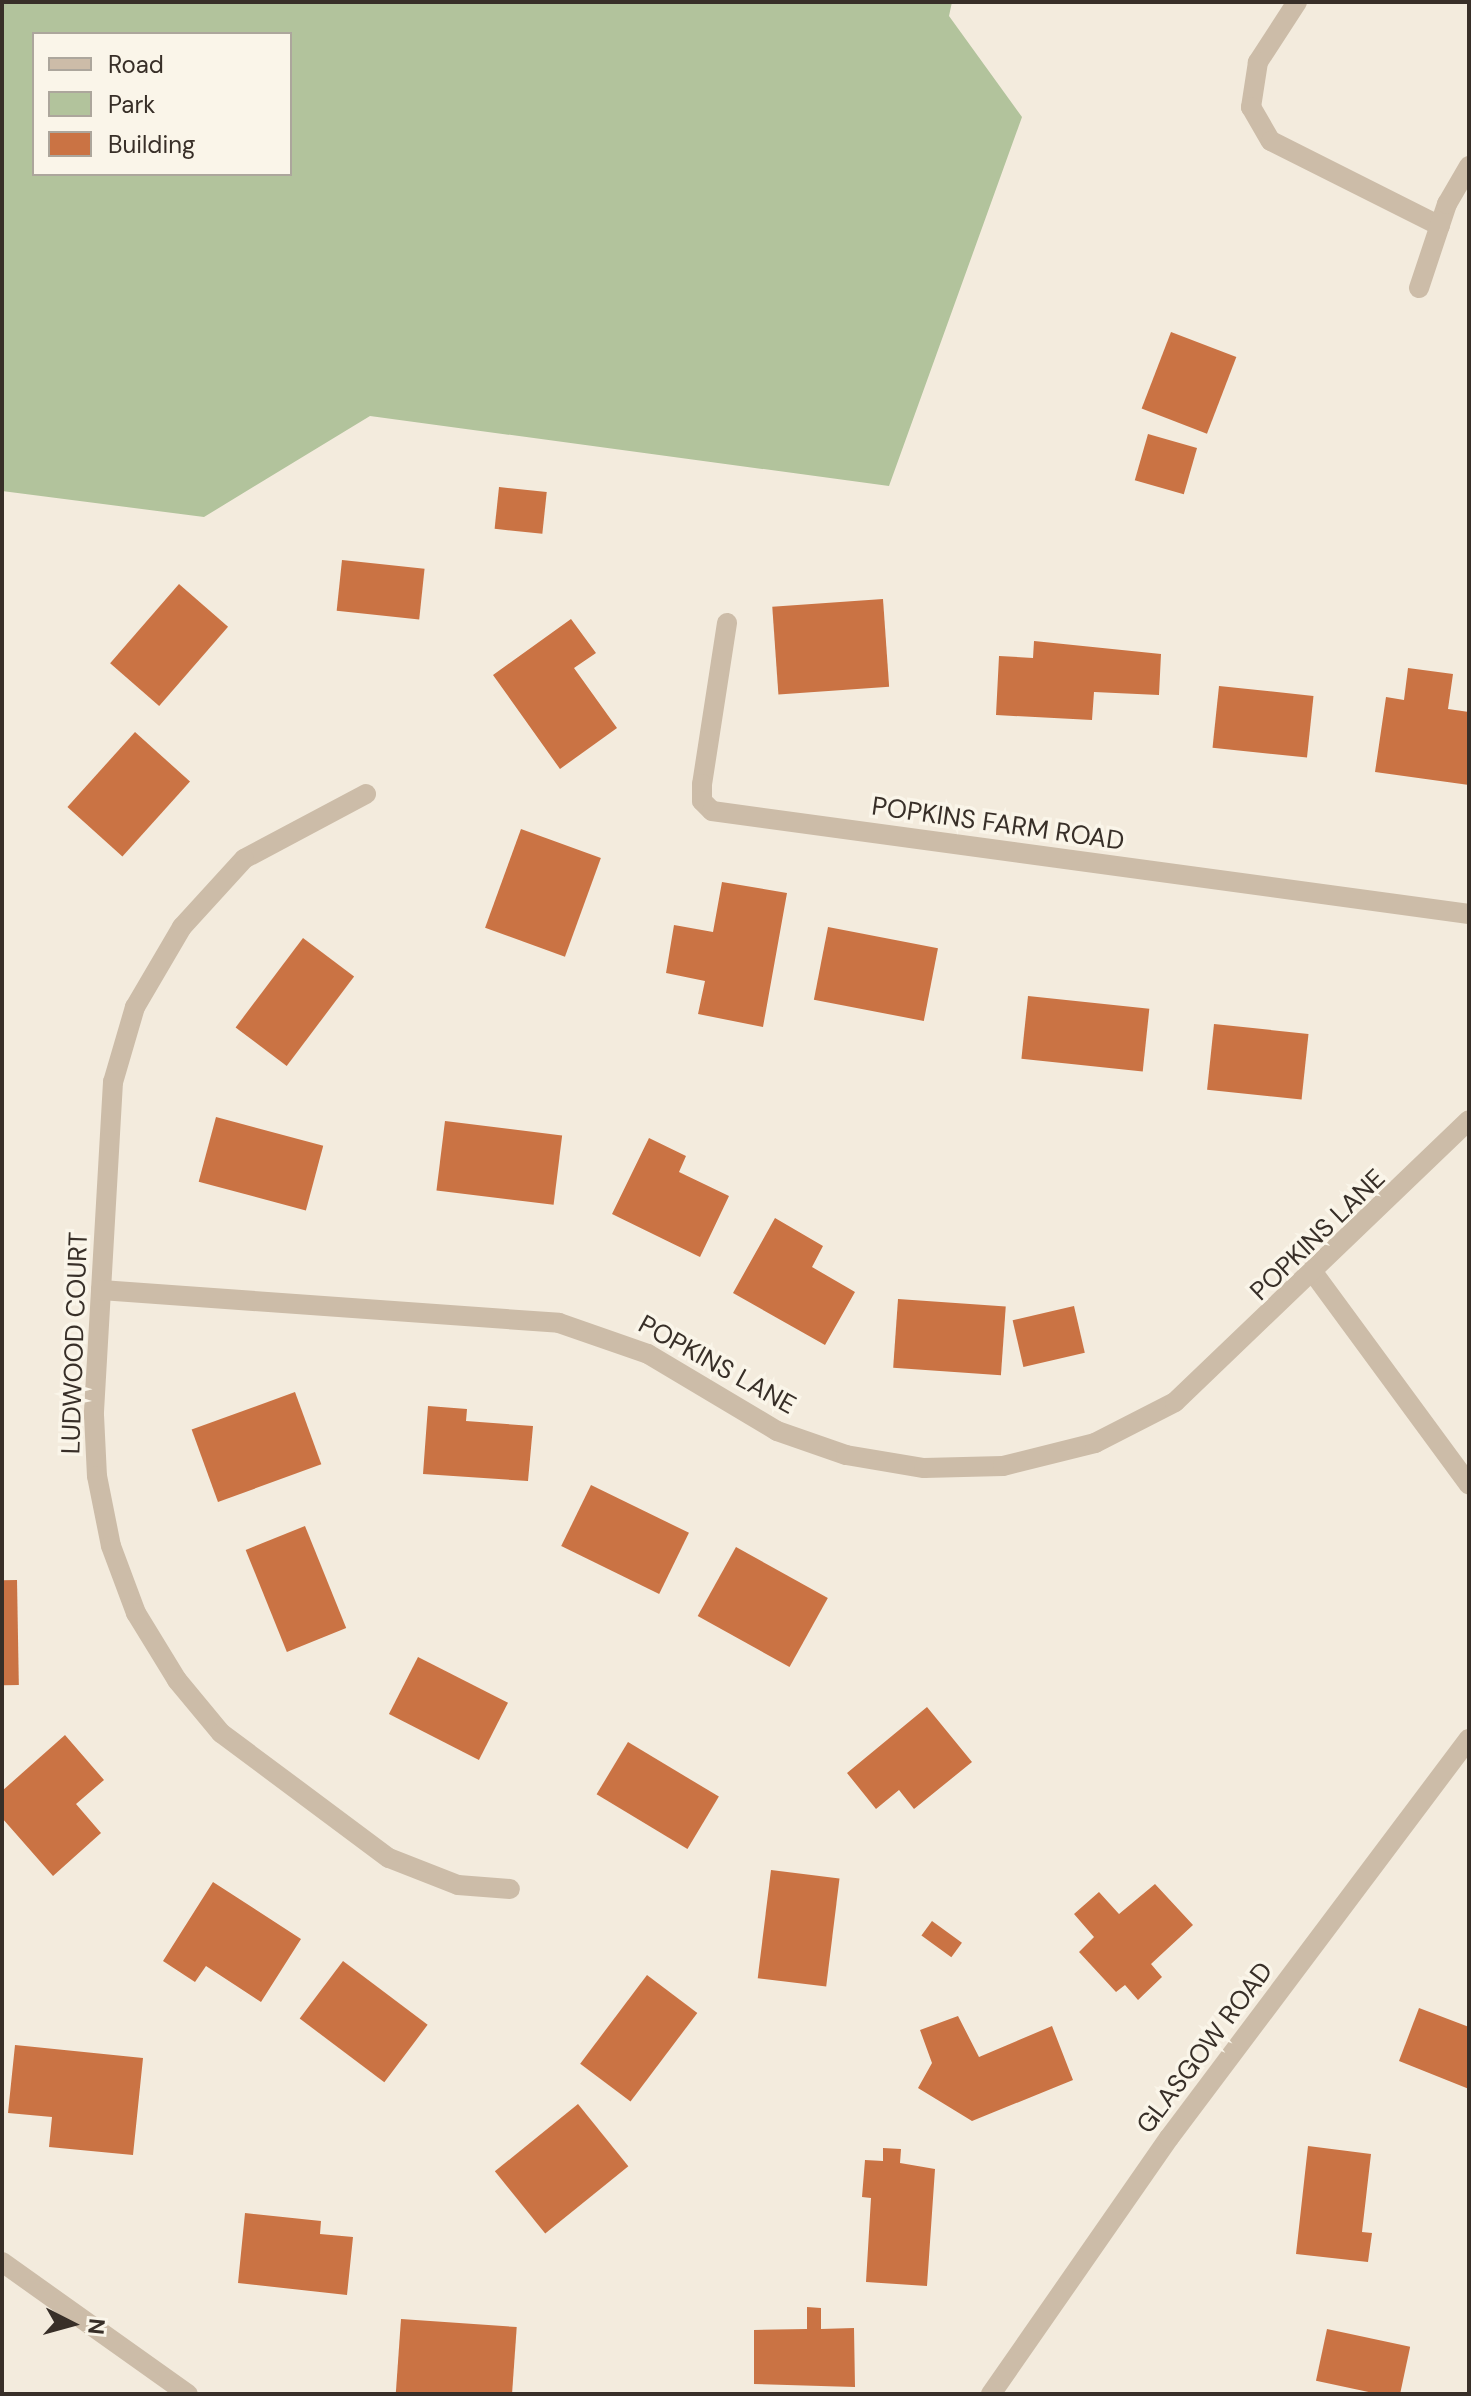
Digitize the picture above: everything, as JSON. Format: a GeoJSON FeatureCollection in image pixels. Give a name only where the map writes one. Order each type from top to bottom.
{"type":"FeatureCollection","features":[{"type":"Feature","properties":{"kind":"street"},"geometry":{"type":"LineString","coordinates":[[1297,2],[1258,62],[1251,107],[1271,141],[1440,226]]}},
{"type":"Feature","properties":{"kind":"street"},"geometry":{"type":"LineString","coordinates":[[1419,288],[1440,226],[1469,166]]}},
{"type":"Feature","properties":{"kind":"street","name":"POPKINS FARM ROAD"},"geometry":{"type":"LineString","coordinates":[[727,623],[702,784],[702,801],[712,811],[1469,914]]}},
{"type":"Feature","properties":{"kind":"street","name":"LUDWOOD COURT"},"geometry":{"type":"LineString","coordinates":[[366,794],[244,859],[152,972],[113,1082],[94,1415],[102,1511],[136,1613],[177,1680],[257,1765],[389,1858],[458,1885],[510,1889]]}},
{"type":"Feature","properties":{"kind":"street","name":"POPKINS LANE"},"geometry":{"type":"LineString","coordinates":[[101,1290],[559,1323],[648,1354],[777,1431],[869,1460],[960,1469],[1053,1456],[1139,1423],[1203,1381],[1315,1275],[1469,1120]]}},
{"type":"Feature","properties":{"kind":"street"},"geometry":{"type":"LineString","coordinates":[[1315,1275],[1469,1485]]}},
{"type":"Feature","properties":{"kind":"street","name":"GLASGOW ROAD"},"geometry":{"type":"LineString","coordinates":[[991,2394],[1169,2138],[1469,1739]]}},
{"type":"Feature","properties":{"kind":"street"},"geometry":{"type":"LineString","coordinates":[[2,2262],[188,2394]]}},
{"type":"Feature","properties":{"kind":"green space"},"geometry":{"type":"Polygon","coordinates":[[[2,2],[952,2],[949,16],[1022,117],[889,486],[370,416],[204,517],[2,491],[2,2]]]}},
{"type":"Feature","properties":{"kind":"building"},"geometry":{"type":"Polygon","coordinates":[[[1171,332],[1236,357],[1207,434],[1142,409],[1171,332]]]}},
{"type":"Feature","properties":{"kind":"building"},"geometry":{"type":"Polygon","coordinates":[[[1148,434],[1197,448],[1184,494],[1135,480],[1148,434]]]}},
{"type":"Feature","properties":{"kind":"building"},"geometry":{"type":"Polygon","coordinates":[[[499,487],[547,492],[542,534],[495,529],[499,487]]]}},
{"type":"Feature","properties":{"kind":"building"},"geometry":{"type":"Polygon","coordinates":[[[342,560],[425,569],[419,619],[337,611],[342,560]]]}},
{"type":"Feature","properties":{"kind":"building"},"geometry":{"type":"Polygon","coordinates":[[[179,584],[228,627],[159,706],[110,663],[179,584]]]}},
{"type":"Feature","properties":{"kind":"building"},"geometry":{"type":"Polygon","coordinates":[[[883,599],[889,687],[778,695],[772,607],[883,599]]]}},
{"type":"Feature","properties":{"kind":"building"},"geometry":{"type":"Polygon","coordinates":[[[571,619],[596,653],[574,668],[617,728],[560,769],[493,675],[571,619]]]}},
{"type":"Feature","properties":{"kind":"building"},"geometry":{"type":"Polygon","coordinates":[[[1034,641],[1161,654],[1159,695],[1094,692],[1092,720],[996,715],[999,656],[1033,658],[1034,641]]]}},
{"type":"Feature","properties":{"kind":"building"},"geometry":{"type":"Polygon","coordinates":[[[1408,668],[1453,674],[1448,709],[1469,712],[1469,785],[1375,772],[1386,697],[1404,700],[1408,668]]]}},
{"type":"Feature","properties":{"kind":"building"},"geometry":{"type":"Polygon","coordinates":[[[1219,686],[1313,696],[1307,758],[1213,748],[1219,686]]]}},
{"type":"Feature","properties":{"kind":"building"},"geometry":{"type":"Polygon","coordinates":[[[135,732],[190,782],[122,857],[67,807],[135,732]]]}},
{"type":"Feature","properties":{"kind":"building"},"geometry":{"type":"Polygon","coordinates":[[[521,829],[601,858],[565,957],[485,928],[521,829]]]}},
{"type":"Feature","properties":{"kind":"building"},"geometry":{"type":"Polygon","coordinates":[[[722,882],[787,893],[763,1027],[698,1014],[705,981],[666,973],[674,925],[713,932],[722,882]]]}},
{"type":"Feature","properties":{"kind":"building"},"geometry":{"type":"Polygon","coordinates":[[[828,927],[938,948],[924,1021],[814,1000],[828,927]]]}},
{"type":"Feature","properties":{"kind":"building"},"geometry":{"type":"Polygon","coordinates":[[[303,938],[354,977],[287,1066],[236,1027],[303,938]]]}},
{"type":"Feature","properties":{"kind":"building"},"geometry":{"type":"Polygon","coordinates":[[[1028,996],[1149,1009],[1143,1071],[1021,1059],[1028,996]]]}},
{"type":"Feature","properties":{"kind":"building"},"geometry":{"type":"Polygon","coordinates":[[[1214,1024],[1308,1034],[1302,1100],[1207,1090],[1214,1024]]]}},
{"type":"Feature","properties":{"kind":"building"},"geometry":{"type":"Polygon","coordinates":[[[216,1117],[323,1146],[306,1210],[199,1182],[216,1117]]]}},
{"type":"Feature","properties":{"kind":"building"},"geometry":{"type":"Polygon","coordinates":[[[445,1121],[562,1135],[554,1205],[436,1190],[445,1121]]]}},
{"type":"Feature","properties":{"kind":"building"},"geometry":{"type":"Polygon","coordinates":[[[649,1138],[686,1156],[679,1172],[729,1196],[700,1257],[612,1214],[649,1138]]]}},
{"type":"Feature","properties":{"kind":"building"},"geometry":{"type":"Polygon","coordinates":[[[775,1218],[823,1246],[812,1267],[855,1292],[825,1345],[733,1293],[775,1218]]]}},
{"type":"Feature","properties":{"kind":"building"},"geometry":{"type":"Polygon","coordinates":[[[898,1299],[1006,1307],[1001,1375],[893,1368],[898,1299]]]}},
{"type":"Feature","properties":{"kind":"building"},"geometry":{"type":"Polygon","coordinates":[[[1074,1306],[1085,1353],[1023,1367],[1013,1320],[1074,1306]]]}},
{"type":"Feature","properties":{"kind":"building"},"geometry":{"type":"Polygon","coordinates":[[[295,1392],[321,1464],[218,1502],[192,1430],[295,1392]]]}},
{"type":"Feature","properties":{"kind":"building"},"geometry":{"type":"Polygon","coordinates":[[[428,1406],[467,1409],[466,1421],[533,1426],[528,1481],[423,1474],[428,1406]]]}},
{"type":"Feature","properties":{"kind":"building"},"geometry":{"type":"Polygon","coordinates":[[[591,1485],[689,1533],[659,1594],[561,1546],[591,1485]]]}},
{"type":"Feature","properties":{"kind":"building"},"geometry":{"type":"Polygon","coordinates":[[[305,1526],[346,1628],[287,1652],[246,1550],[305,1526]]]}},
{"type":"Feature","properties":{"kind":"building"},"geometry":{"type":"Polygon","coordinates":[[[736,1547],[828,1598],[790,1667],[698,1616],[736,1547]]]}},
{"type":"Feature","properties":{"kind":"building"},"geometry":{"type":"Polygon","coordinates":[[[2,1580],[17,1580],[19,1685],[4,1685],[2,1580]]]}},
{"type":"Feature","properties":{"kind":"building"},"geometry":{"type":"Polygon","coordinates":[[[418,1657],[508,1703],[479,1760],[389,1714],[418,1657]]]}},
{"type":"Feature","properties":{"kind":"building"},"geometry":{"type":"Polygon","coordinates":[[[927,1707],[972,1762],[914,1809],[899,1790],[876,1809],[847,1773],[927,1707]]]}},
{"type":"Feature","properties":{"kind":"building"},"geometry":{"type":"Polygon","coordinates":[[[65,1735],[104,1780],[76,1804],[101,1833],[53,1876],[2,1818],[2,1791],[65,1735]]]}},
{"type":"Feature","properties":{"kind":"building"},"geometry":{"type":"Polygon","coordinates":[[[628,1742],[719,1797],[687,1849],[597,1794],[628,1742]]]}},
{"type":"Feature","properties":{"kind":"building"},"geometry":{"type":"Polygon","coordinates":[[[771,1870],[839,1878],[826,1987],[758,1978],[771,1870]]]}},
{"type":"Feature","properties":{"kind":"building"},"geometry":{"type":"Polygon","coordinates":[[[213,1882],[301,1939],[261,2002],[206,1966],[195,1982],[163,1961],[213,1882]]]}},
{"type":"Feature","properties":{"kind":"building"},"geometry":{"type":"Polygon","coordinates":[[[1155,1884],[1193,1925],[1151,1964],[1162,1977],[1138,2000],[1125,1985],[1116,1992],[1079,1952],[1094,1937],[1074,1914],[1099,1892],[1119,1914],[1155,1884]]]}},
{"type":"Feature","properties":{"kind":"building"},"geometry":{"type":"Polygon","coordinates":[[[932,1921],[962,1943],[951,1957],[921,1936],[932,1921]]]}},
{"type":"Feature","properties":{"kind":"building"},"geometry":{"type":"Polygon","coordinates":[[[343,1961],[428,2025],[384,2082],[300,2019],[343,1961]]]}},
{"type":"Feature","properties":{"kind":"building"},"geometry":{"type":"Polygon","coordinates":[[[647,1975],[697,2013],[631,2102],[580,2064],[647,1975]]]}},
{"type":"Feature","properties":{"kind":"building"},"geometry":{"type":"Polygon","coordinates":[[[1419,2008],[1469,2027],[1469,2089],[1399,2061],[1419,2008]]]}},
{"type":"Feature","properties":{"kind":"building"},"geometry":{"type":"Polygon","coordinates":[[[958,2016],[979,2057],[1052,2026],[1073,2080],[972,2121],[918,2088],[932,2063],[920,2030],[958,2016]]]}},
{"type":"Feature","properties":{"kind":"building"},"geometry":{"type":"Polygon","coordinates":[[[15,2045],[143,2058],[133,2155],[49,2147],[52,2117],[8,2113],[15,2045]]]}},
{"type":"Feature","properties":{"kind":"building"},"geometry":{"type":"Polygon","coordinates":[[[578,2104],[628,2166],[545,2234],[495,2171],[578,2104]]]}},
{"type":"Feature","properties":{"kind":"building"},"geometry":{"type":"Polygon","coordinates":[[[1308,2146],[1371,2154],[1362,2232],[1372,2233],[1368,2262],[1296,2254],[1308,2146]]]}},
{"type":"Feature","properties":{"kind":"building"},"geometry":{"type":"Polygon","coordinates":[[[883,2148],[901,2149],[900,2163],[935,2169],[927,2286],[866,2282],[871,2198],[862,2197],[865,2160],[883,2161],[883,2148]]]}},
{"type":"Feature","properties":{"kind":"building"},"geometry":{"type":"Polygon","coordinates":[[[245,2213],[321,2221],[320,2234],[353,2237],[347,2295],[238,2283],[245,2213]]]}},
{"type":"Feature","properties":{"kind":"building"},"geometry":{"type":"Polygon","coordinates":[[[807,2307],[821,2308],[821,2329],[854,2328],[855,2387],[754,2384],[754,2330],[807,2329],[807,2307]]]}},
{"type":"Feature","properties":{"kind":"building"},"geometry":{"type":"Polygon","coordinates":[[[401,2319],[517,2327],[512,2394],[396,2394],[401,2319]]]}},
{"type":"Feature","properties":{"kind":"building"},"geometry":{"type":"Polygon","coordinates":[[[1327,2329],[1410,2347],[1400,2394],[1378,2394],[1316,2381],[1327,2329]]]}}]}
